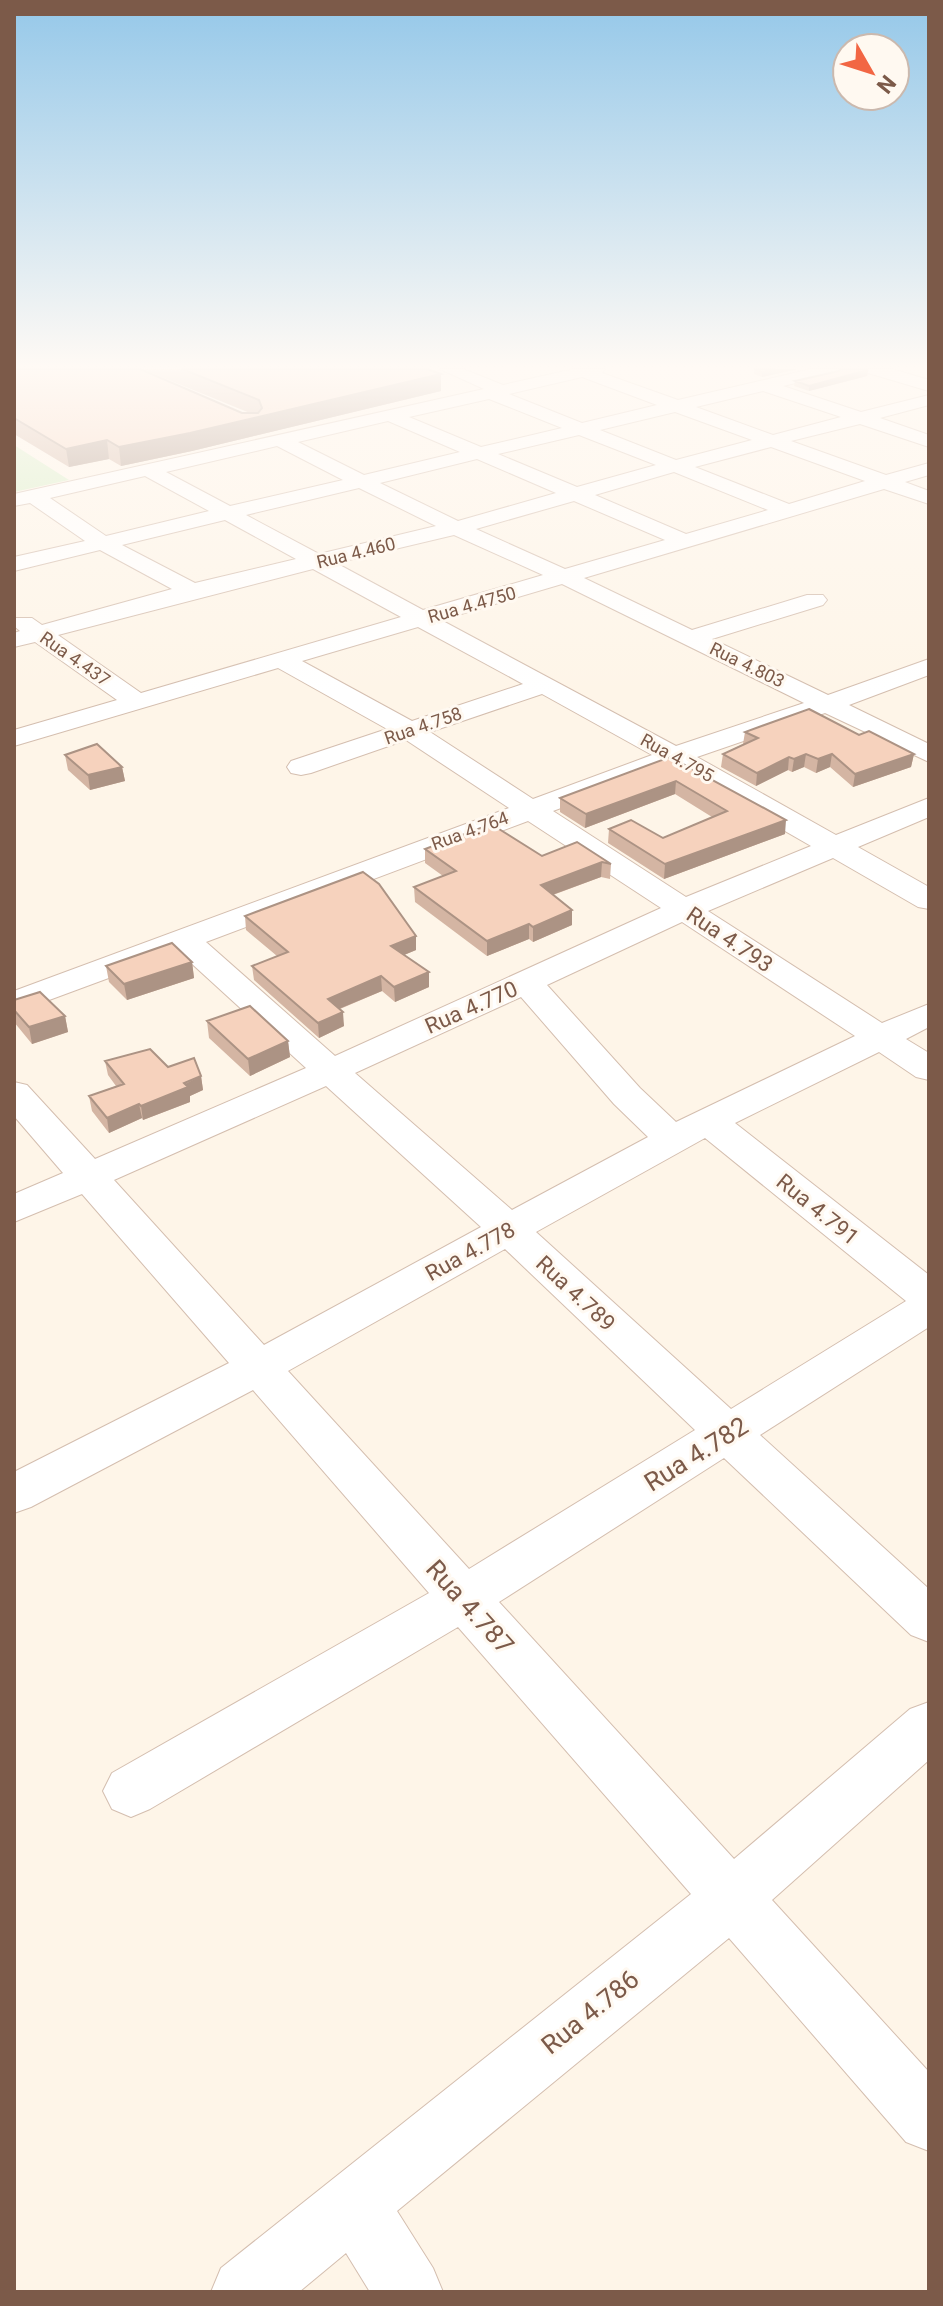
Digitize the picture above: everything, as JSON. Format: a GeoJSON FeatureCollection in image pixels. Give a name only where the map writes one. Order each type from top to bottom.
{"type":"FeatureCollection","features":[{"type":"Feature","properties":{"kind":"street"},"geometry":{"type":"LineString","coordinates":[[24,498],[124,477]]}},
{"type":"Feature","properties":{"kind":"street","name":"Rua 4.795"},"geometry":{"type":"LineString","coordinates":[[161,477],[674,756],[929,900]]}},
{"type":"Feature","properties":{"kind":"street","name":"Rua 4.803"},"geometry":{"type":"LineString","coordinates":[[351,477],[929,754]]}},
{"type":"Feature","properties":{"kind":"street"},"geometry":{"type":"LineString","coordinates":[[14,564],[385,477]]}},
{"type":"Feature","properties":{"kind":"street"},"geometry":{"type":"LineString","coordinates":[[536,477],[688,542]]}},
{"type":"Feature","properties":{"kind":"street","name":"Rua 4.460"},"geometry":{"type":"LineString","coordinates":[[26,637],[192,591],[456,528],[636,477]]}},
{"type":"Feature","properties":{"kind":"street"},"geometry":{"type":"LineString","coordinates":[[702,477],[789,511]]}},
{"type":"Feature","properties":{"kind":"street"},"geometry":{"type":"LineString","coordinates":[[869,477],[929,498]]}},
{"type":"Feature","properties":{"kind":"street","name":"Rua 4.4750"},"geometry":{"type":"LineString","coordinates":[[14,738],[903,477]]}},
{"type":"Feature","properties":{"kind":"street"},"geometry":{"type":"LineString","coordinates":[[24,498],[192,591]]}},
{"type":"Feature","properties":{"kind":"street"},"geometry":{"type":"LineString","coordinates":[[690,638],[815,600]]}},
{"type":"Feature","properties":{"kind":"street","name":"Rua 4.437"},"geometry":{"type":"LineString","coordinates":[[14,614],[26,637],[137,702]]}},
{"type":"Feature","properties":{"kind":"street","name":"Rua 4.793"},"geometry":{"type":"LineString","coordinates":[[282,660],[410,731],[929,1069]]}},
{"type":"Feature","properties":{"kind":"street","name":"Rua 4.764"},"geometry":{"type":"LineString","coordinates":[[14,1003],[674,756],[929,666]]}},
{"type":"Feature","properties":{"kind":"street","name":"Rua 4.758"},"geometry":{"type":"LineString","coordinates":[[301,767],[545,685]]}},
{"type":"Feature","properties":{"kind":"street","name":"Rua 4.770"},"geometry":{"type":"LineString","coordinates":[[14,1209],[333,1070],[685,909],[929,807]]}},
{"type":"Feature","properties":{"kind":"street","name":"Rua 4.789"},"geometry":{"type":"LineString","coordinates":[[183,939],[509,1230],[929,1620]]}},
{"type":"Feature","properties":{"kind":"street"},"geometry":{"type":"LineString","coordinates":[[526,982],[627,1096],[672,1139]]}},
{"type":"Feature","properties":{"kind":"street","name":"Rua 4.778"},"geometry":{"type":"LineString","coordinates":[[14,1494],[258,1368],[672,1139],[929,1014]]}},
{"type":"Feature","properties":{"kind":"street","name":"Rua 4.787"},"geometry":{"type":"LineString","coordinates":[[14,1093],[462,1599],[929,2119]]}},
{"type":"Feature","properties":{"kind":"street","name":"Rua 4.791"},"geometry":{"type":"LineString","coordinates":[[708,1121],[929,1297]]}},
{"type":"Feature","properties":{"kind":"street","name":"Rua 4.782"},"geometry":{"type":"LineString","coordinates":[[131,1791],[462,1599],[929,1307]]}},
{"type":"Feature","properties":{"kind":"street","name":"Rua 4.786"},"geometry":{"type":"LineString","coordinates":[[245,2292],[731,1899],[929,1726]]}},
{"type":"Feature","properties":{"kind":"street"},"geometry":{"type":"LineString","coordinates":[[353,2204],[409,2292]]}},
{"type":"Feature","properties":{"kind":"green space"},"geometry":{"type":"Polygon","coordinates":[[[14,477],[64,477],[69,480],[14,492],[14,477]]]}},
{"type":"Feature","properties":{"kind":"building"},"geometry":{"type":"Polygon","coordinates":[[[809,709],[859,735],[869,731],[914,754],[855,774],[832,754],[818,759],[806,754],[794,759],[789,757],[757,773],[723,754],[758,738],[745,732],[809,709]]]}},
{"type":"Feature","properties":{"kind":"building"},"geometry":{"type":"Polygon","coordinates":[[[97,744],[122,767],[88,775],[65,755],[97,744]]]}},
{"type":"Feature","properties":{"kind":"building"},"geometry":{"type":"Polygon","coordinates":[[[670,757],[786,820],[665,864],[609,829],[631,820],[663,838],[727,811],[676,781],[586,814],[560,798],[670,757]]]}},
{"type":"Feature","properties":{"kind":"building"},"geometry":{"type":"Polygon","coordinates":[[[491,824],[542,856],[577,842],[611,864],[602,862],[541,885],[572,910],[533,927],[529,924],[487,941],[414,887],[456,871],[425,849],[491,824]]]}},
{"type":"Feature","properties":{"kind":"building"},"geometry":{"type":"Polygon","coordinates":[[[363,872],[379,884],[416,936],[391,946],[429,972],[394,987],[381,976],[328,999],[343,1012],[318,1023],[252,966],[288,952],[245,916],[363,872]]]}},
{"type":"Feature","properties":{"kind":"building"},"geometry":{"type":"Polygon","coordinates":[[[172,943],[192,962],[124,984],[106,966],[172,943]]]}},
{"type":"Feature","properties":{"kind":"building"},"geometry":{"type":"Polygon","coordinates":[[[40,992],[65,1016],[29,1027],[14,1010],[14,1000],[40,992]]]}},
{"type":"Feature","properties":{"kind":"building"},"geometry":{"type":"Polygon","coordinates":[[[250,1006],[288,1041],[248,1059],[207,1021],[250,1006]]]}},
{"type":"Feature","properties":{"kind":"building"},"geometry":{"type":"Polygon","coordinates":[[[150,1049],[168,1067],[194,1058],[201,1076],[184,1083],[188,1087],[107,1118],[89,1096],[124,1084],[105,1061],[150,1049]]]}}]}
